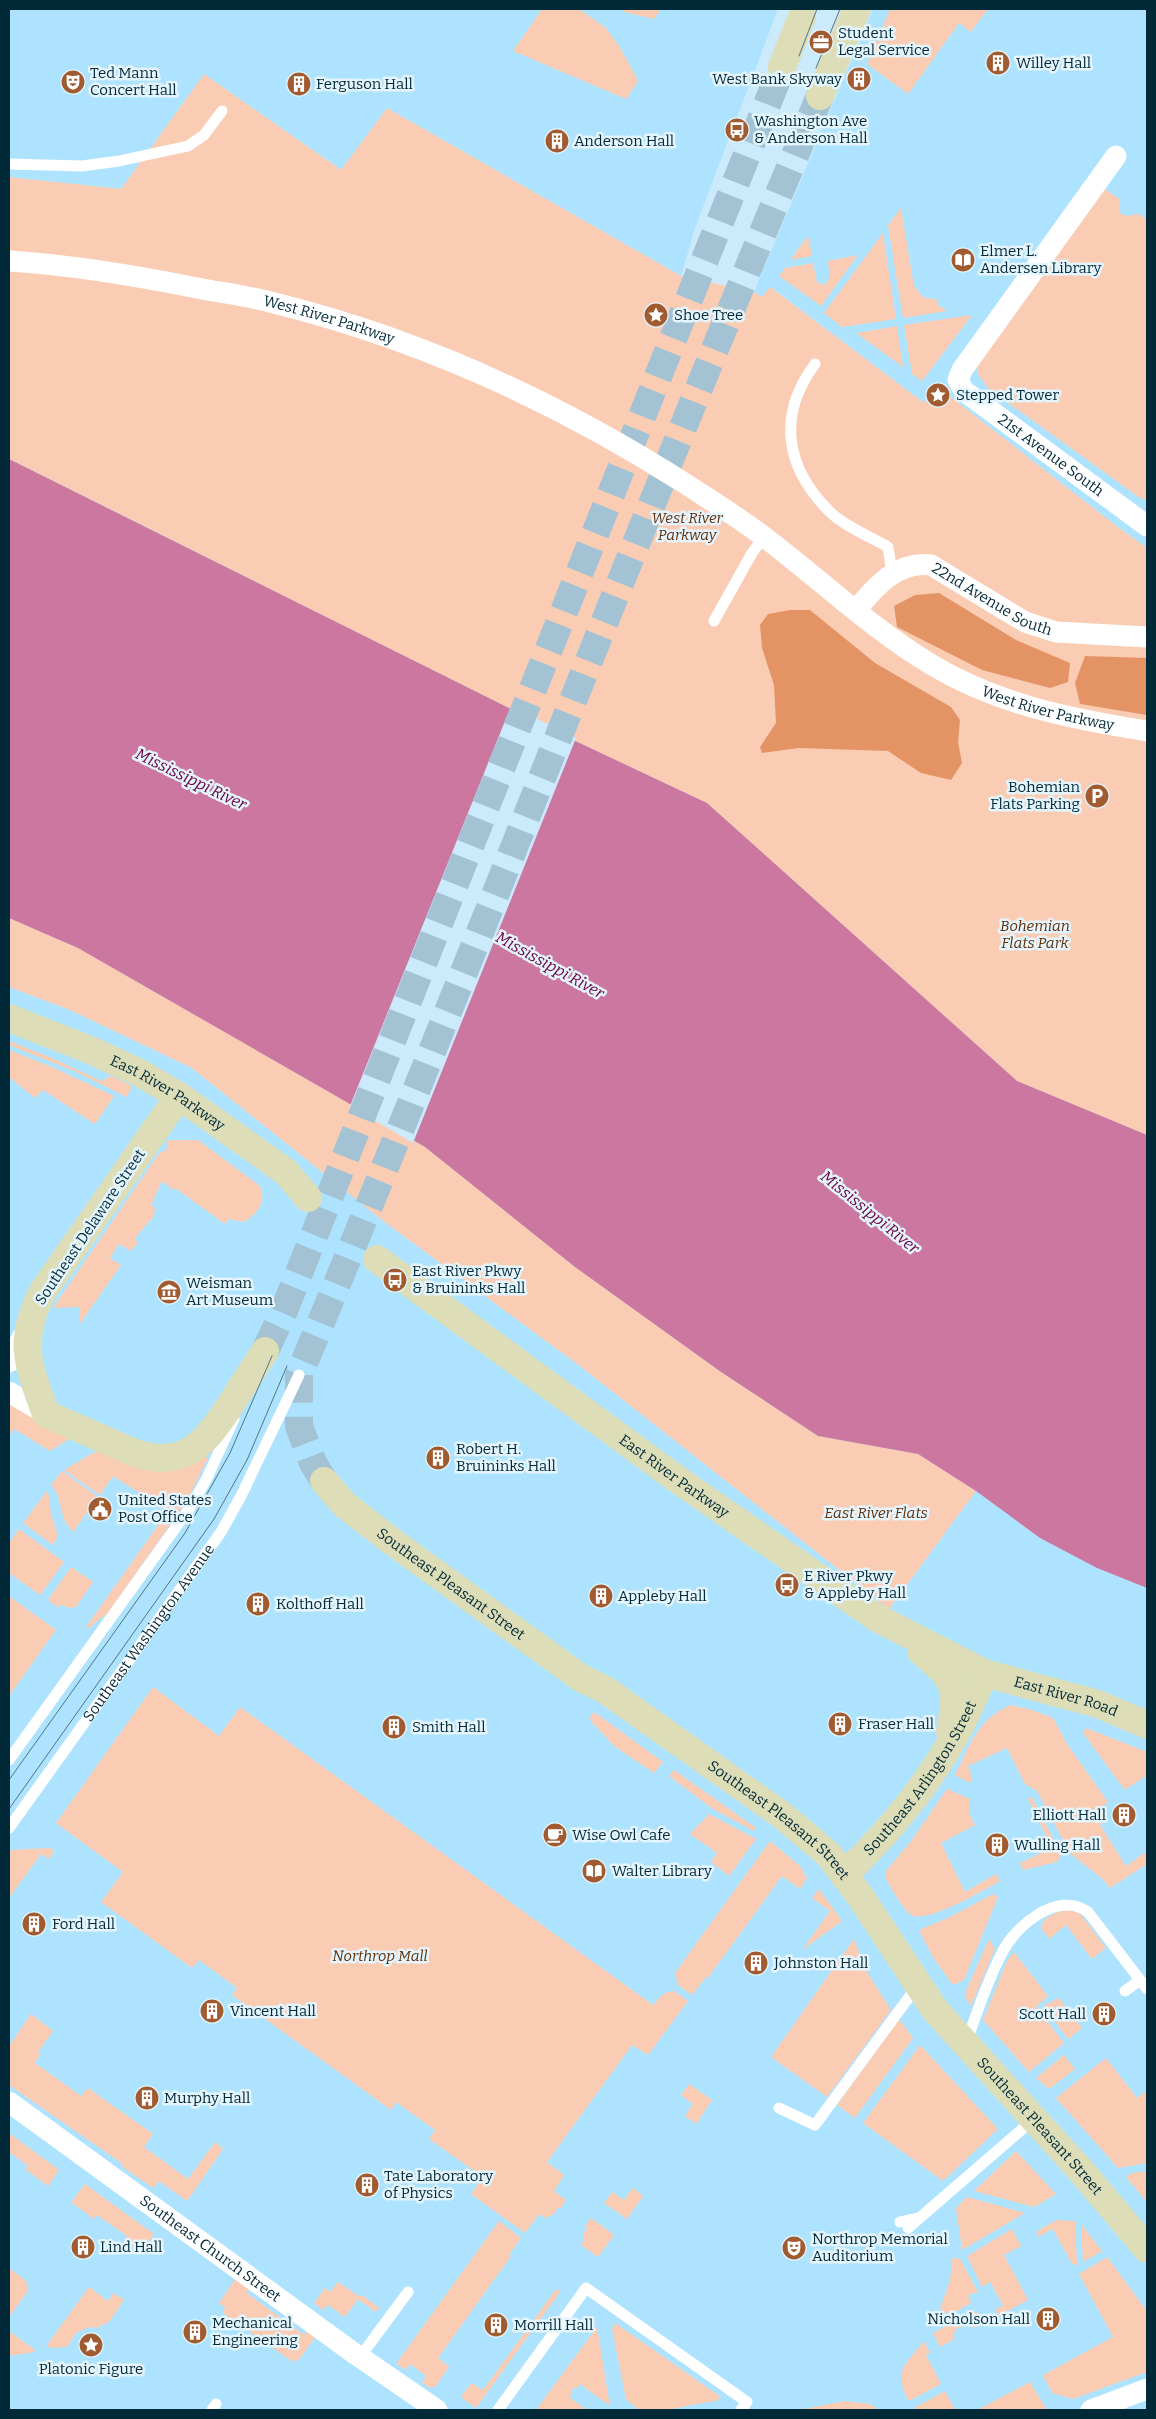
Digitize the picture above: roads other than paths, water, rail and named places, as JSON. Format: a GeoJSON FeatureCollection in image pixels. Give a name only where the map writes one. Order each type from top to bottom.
{"type":"FeatureCollection","features":[{"type":"Feature","properties":{"kind":"street"},"geometry":{"type":"LineString","coordinates":[[820,96],[857,9]]}},
{"type":"Feature","properties":{"kind":"street"},"geometry":{"type":"LineString","coordinates":[[782,67],[802,17]]}},
{"type":"Feature","properties":{"kind":"street","name":"21st Avenue South"},"geometry":{"type":"LineString","coordinates":[[1116,156],[962,370],[958,380],[964,391],[1147,526]]}},
{"type":"Feature","properties":{"kind":"street","name":"West River Parkway"},"geometry":{"type":"LineString","coordinates":[[9,261],[140,276],[269,302],[349,325],[449,361],[572,418],[688,485],[764,537],[856,610],[878,630],[934,666],[1000,698],[1079,720],[1147,730]]}},
{"type":"Feature","properties":{"kind":"street","name":"22nd Avenue South"},"geometry":{"type":"LineString","coordinates":[[856,610],[873,589],[892,574],[920,563],[931,565],[1025,622],[1056,632],[1147,637]]}},
{"type":"Feature","properties":{"kind":"street","name":"East River Parkway"},"geometry":{"type":"LineString","coordinates":[[9,1018],[90,1050],[140,1073],[179,1096],[286,1172],[308,1198]]}},
{"type":"Feature","properties":{"kind":"street","name":"Southeast Delaware Street"},"geometry":{"type":"LineString","coordinates":[[9,1362],[28,1327],[34,1308],[43,1291],[179,1096]]}},
{"type":"Feature","properties":{"kind":"street","name":"East River Parkway"},"geometry":{"type":"LineString","coordinates":[[377,1259],[697,1494],[806,1567],[836,1591],[900,1632],[984,1673]]}},
{"type":"Feature","properties":{"kind":"street"},"geometry":{"type":"LineString","coordinates":[[28,1327],[27,1358],[46,1414]]}},
{"type":"Feature","properties":{"kind":"street"},"geometry":{"type":"LineString","coordinates":[[9,1392],[46,1414],[148,1458],[163,1459],[180,1455],[206,1440],[265,1351]]}},
{"type":"Feature","properties":{"kind":"street","name":"Southeast Pleasant Street"},"geometry":{"type":"LineString","coordinates":[[324,1481],[345,1505],[394,1543],[581,1678],[604,1689],[783,1816],[828,1855],[844,1875],[935,2010],[1035,2118],[1147,2249]]}},
{"type":"Feature","properties":{"kind":"street"},"geometry":{"type":"LineString","coordinates":[[900,1632],[946,1672],[955,1697],[947,1750]]}},
{"type":"Feature","properties":{"kind":"street","name":"Southeast Arlington Street"},"geometry":{"type":"LineString","coordinates":[[844,1875],[877,1843],[933,1772],[969,1711],[984,1673]]}},
{"type":"Feature","properties":{"kind":"street","name":"East River Road"},"geometry":{"type":"LineString","coordinates":[[984,1673],[1098,1704],[1147,1725]]}},
{"type":"Feature","properties":{"kind":"street","name":"Southeast Church Street"},"geometry":{"type":"LineString","coordinates":[[9,2102],[360,2357],[437,2410]]}},
{"type":"Feature","properties":{"kind":"street"},"geometry":{"type":"LineString","coordinates":[[1092,2410],[1147,2389]]}},
{"type":"Feature","properties":{"kind":"lane"},"geometry":{"type":"LineString","coordinates":[[9,164],[82,166],[119,161],[188,146],[204,134],[222,111]]}},
{"type":"Feature","properties":{"kind":"lane"},"geometry":{"type":"LineString","coordinates":[[815,364],[802,382],[793,402],[790,444],[802,479],[830,512],[888,547],[892,574]]}},
{"type":"Feature","properties":{"kind":"lane"},"geometry":{"type":"LineString","coordinates":[[714,621],[752,553],[764,537]]}},
{"type":"Feature","properties":{"kind":"lane"},"geometry":{"type":"LineString","coordinates":[[9,1760],[189,1509],[206,1480],[265,1351]]}},
{"type":"Feature","properties":{"kind":"lane","name":"Southeast Washington Avenue"},"geometry":{"type":"LineString","coordinates":[[9,1828],[221,1532],[245,1489],[299,1375]]}},
{"type":"Feature","properties":{"kind":"lane"},"geometry":{"type":"LineString","coordinates":[[966,2044],[1002,1953],[1016,1934],[1049,1908],[1074,1904],[1088,1912],[1143,1985],[1125,1991]]}},
{"type":"Feature","properties":{"kind":"lane"},"geometry":{"type":"LineString","coordinates":[[779,2108],[815,2125],[918,1985]]}},
{"type":"Feature","properties":{"kind":"lane"},"geometry":{"type":"LineString","coordinates":[[904,2225],[918,2218],[1035,2118]]}},
{"type":"Feature","properties":{"kind":"lane"},"geometry":{"type":"LineString","coordinates":[[498,2410],[586,2288],[747,2402],[741,2410]]}},
{"type":"Feature","properties":{"kind":"lane"},"geometry":{"type":"LineString","coordinates":[[360,2357],[408,2292]]}},
{"type":"Feature","properties":{"kind":"water","name":"Mississippi River"},"geometry":{"type":"Polygon","coordinates":[[[9,459],[569,738],[707,803],[1017,1081],[1147,1135],[1147,1588],[1097,1568],[1040,1538],[976,1491],[918,1454],[818,1436],[721,1372],[575,1267],[425,1147],[78,948],[9,918],[9,459]]]}},
{"type":"Feature","properties":{"kind":"tunnel"},"geometry":{"type":"LineString","coordinates":[[265,1351],[283,1313],[782,67]]}},
{"type":"Feature","properties":{"kind":"tunnel"},"geometry":{"type":"LineString","coordinates":[[324,1481],[313,1463],[299,1426],[299,1375],[688,415],[820,96]]}},
{"type":"Feature","properties":{"kind":"tram line"},"geometry":{"type":"LineString","coordinates":[[799,56],[817,9]]}},
{"type":"Feature","properties":{"kind":"tram line"},"geometry":{"type":"LineString","coordinates":[[816,68],[840,9]]}},
{"type":"Feature","properties":{"kind":"tram line"},"geometry":{"type":"LineString","coordinates":[[9,1780],[185,1533],[230,1453],[272,1356]]}},
{"type":"Feature","properties":{"kind":"tram line"},"geometry":{"type":"LineString","coordinates":[[9,1809],[214,1519],[247,1460],[287,1366]]}},
{"type":"Feature","properties":{"kind":"place","name":"Student Legal Service"},"geometry":{"type":"Point","coordinates":[821,42]}},
{"type":"Feature","properties":{"kind":"place","name":"Willey Hall"},"geometry":{"type":"Point","coordinates":[998,63]}},
{"type":"Feature","properties":{"kind":"place","name":"West Bank Skyway"},"geometry":{"type":"Point","coordinates":[859,79]}},
{"type":"Feature","properties":{"kind":"place","name":"Ted Mann Concert Hall"},"geometry":{"type":"Point","coordinates":[73,82]}},
{"type":"Feature","properties":{"kind":"place","name":"Ferguson Hall"},"geometry":{"type":"Point","coordinates":[299,84]}},
{"type":"Feature","properties":{"kind":"place","name":"Washington Ave & Anderson Hall"},"geometry":{"type":"Point","coordinates":[737,130]}},
{"type":"Feature","properties":{"kind":"place","name":"Anderson Hall"},"geometry":{"type":"Point","coordinates":[557,141]}},
{"type":"Feature","properties":{"kind":"place","name":"Elmer L. Andersen Library"},"geometry":{"type":"Point","coordinates":[963,260]}},
{"type":"Feature","properties":{"kind":"place","name":"Shoe Tree"},"geometry":{"type":"Point","coordinates":[656,315]}},
{"type":"Feature","properties":{"kind":"place","name":"Stepped Tower"},"geometry":{"type":"Point","coordinates":[938,395]}},
{"type":"Feature","properties":{"kind":"place","name":"Bohemian Flats Parking"},"geometry":{"type":"Point","coordinates":[1097,796]}},
{"type":"Feature","properties":{"kind":"place","name":"East River Pkwy & Bruininks Hall"},"geometry":{"type":"Point","coordinates":[395,1280]}},
{"type":"Feature","properties":{"kind":"place","name":"Weisman Art Museum"},"geometry":{"type":"Point","coordinates":[169,1292]}},
{"type":"Feature","properties":{"kind":"place","name":"Robert H. Bruininks Hall"},"geometry":{"type":"Point","coordinates":[438,1458]}},
{"type":"Feature","properties":{"kind":"place","name":"United States Post Office"},"geometry":{"type":"Point","coordinates":[100,1509]}},
{"type":"Feature","properties":{"kind":"place","name":"E River Pkwy & Appleby Hall"},"geometry":{"type":"Point","coordinates":[787,1585]}},
{"type":"Feature","properties":{"kind":"place","name":"Appleby Hall"},"geometry":{"type":"Point","coordinates":[601,1596]}},
{"type":"Feature","properties":{"kind":"place","name":"Kolthoff Hall"},"geometry":{"type":"Point","coordinates":[258,1604]}},
{"type":"Feature","properties":{"kind":"place","name":"Fraser Hall"},"geometry":{"type":"Point","coordinates":[840,1724]}},
{"type":"Feature","properties":{"kind":"place","name":"Smith Hall"},"geometry":{"type":"Point","coordinates":[394,1727]}},
{"type":"Feature","properties":{"kind":"place","name":"Elliott Hall"},"geometry":{"type":"Point","coordinates":[1124,1815]}},
{"type":"Feature","properties":{"kind":"place","name":"Wise Owl Cafe"},"geometry":{"type":"Point","coordinates":[555,1835]}},
{"type":"Feature","properties":{"kind":"place","name":"Wulling Hall"},"geometry":{"type":"Point","coordinates":[997,1845]}},
{"type":"Feature","properties":{"kind":"place","name":"Walter Library"},"geometry":{"type":"Point","coordinates":[594,1871]}},
{"type":"Feature","properties":{"kind":"place","name":"Ford Hall"},"geometry":{"type":"Point","coordinates":[34,1924]}},
{"type":"Feature","properties":{"kind":"place","name":"Johnston Hall"},"geometry":{"type":"Point","coordinates":[756,1963]}},
{"type":"Feature","properties":{"kind":"place","name":"Vincent Hall"},"geometry":{"type":"Point","coordinates":[212,2011]}},
{"type":"Feature","properties":{"kind":"place","name":"Scott Hall"},"geometry":{"type":"Point","coordinates":[1104,2014]}},
{"type":"Feature","properties":{"kind":"place","name":"Murphy Hall"},"geometry":{"type":"Point","coordinates":[147,2098]}},
{"type":"Feature","properties":{"kind":"place","name":"Tate Laboratory of Physics"},"geometry":{"type":"Point","coordinates":[367,2185]}},
{"type":"Feature","properties":{"kind":"place","name":"Lind Hall"},"geometry":{"type":"Point","coordinates":[83,2247]}},
{"type":"Feature","properties":{"kind":"place","name":"Northrop Memorial Auditorium"},"geometry":{"type":"Point","coordinates":[794,2248]}},
{"type":"Feature","properties":{"kind":"place","name":"Nicholson Hall"},"geometry":{"type":"Point","coordinates":[1048,2319]}},
{"type":"Feature","properties":{"kind":"place","name":"Morrill Hall"},"geometry":{"type":"Point","coordinates":[496,2325]}},
{"type":"Feature","properties":{"kind":"place","name":"Mechanical Engineering"},"geometry":{"type":"Point","coordinates":[195,2332]}},
{"type":"Feature","properties":{"kind":"place","name":"Platonic Figure"},"geometry":{"type":"Point","coordinates":[91,2345]}},
{"type":"Feature","properties":{"kind":"park label","name":"Bohemian Flats Park"},"geometry":{"type":"Point","coordinates":[1035,934]}},
{"type":"Feature","properties":{"kind":"park label","name":"East River Flats"},"geometry":{"type":"Point","coordinates":[876,1513]}},
{"type":"Feature","properties":{"kind":"park label","name":"Northrop Mall"},"geometry":{"type":"Point","coordinates":[380,1956]}}]}
